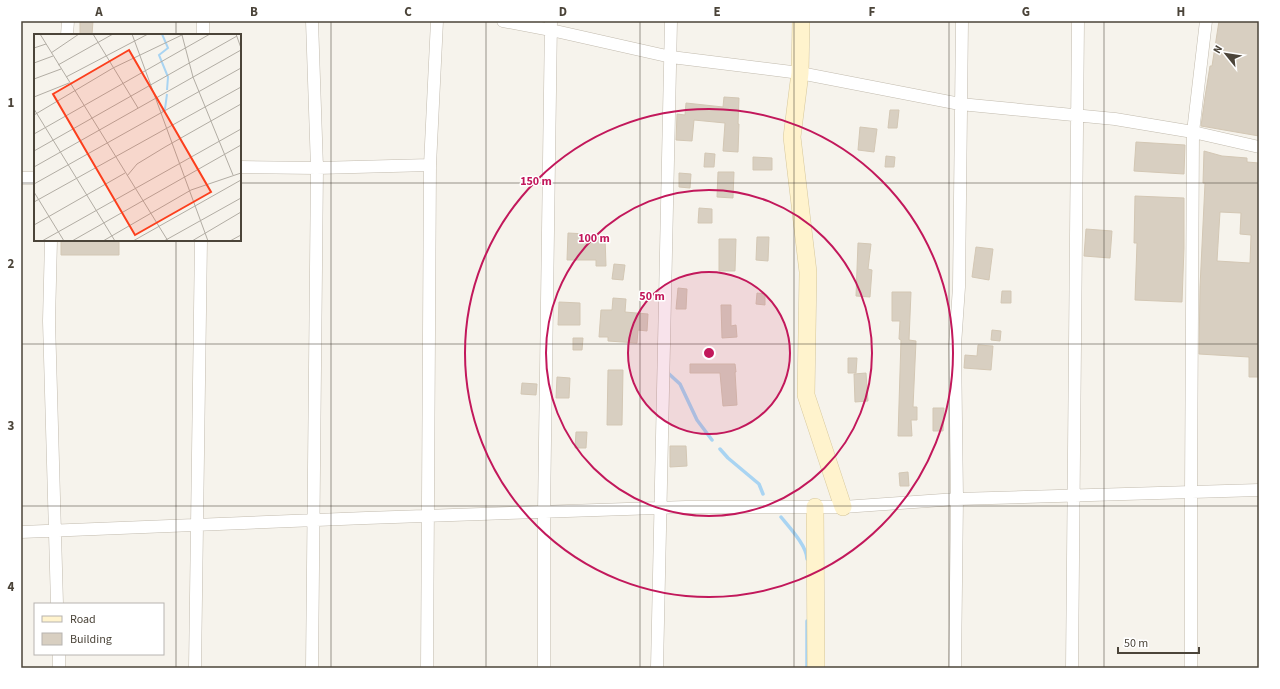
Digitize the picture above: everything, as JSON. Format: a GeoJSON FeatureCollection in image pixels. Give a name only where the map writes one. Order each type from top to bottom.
{"type":"FeatureCollection","features":[{"type":"Feature","properties":{"kind":"street"},"geometry":{"type":"LineString","coordinates":[[67,34],[68,21]]}},
{"type":"Feature","properties":{"kind":"street"},"geometry":{"type":"LineString","coordinates":[[203,21],[203,34]]}},
{"type":"Feature","properties":{"kind":"street"},"geometry":{"type":"LineString","coordinates":[[312,21],[317,168],[312,668]]}},
{"type":"Feature","properties":{"kind":"street"},"geometry":{"type":"LineString","coordinates":[[427,668],[430,165],[437,21]]}},
{"type":"Feature","properties":{"kind":"street"},"geometry":{"type":"LineString","coordinates":[[503,21],[551,25],[671,57],[800,73],[960,104],[1115,119],[1193,132],[1259,147]]}},
{"type":"Feature","properties":{"kind":"street"},"geometry":{"type":"LineString","coordinates":[[658,668],[660,508],[671,21]]}},
{"type":"Feature","properties":{"kind":"street"},"geometry":{"type":"LineString","coordinates":[[801,21],[800,73],[792,137],[808,272],[806,395],[843,507]]}},
{"type":"Feature","properties":{"kind":"street"},"geometry":{"type":"LineString","coordinates":[[955,668],[957,499],[955,345],[959,287],[962,21]]}},
{"type":"Feature","properties":{"kind":"street"},"geometry":{"type":"LineString","coordinates":[[1072,668],[1078,21]]}},
{"type":"Feature","properties":{"kind":"street"},"geometry":{"type":"LineString","coordinates":[[1191,668],[1193,132],[1206,21]]}},
{"type":"Feature","properties":{"kind":"street"},"geometry":{"type":"LineString","coordinates":[[544,668],[544,512],[551,25]]}},
{"type":"Feature","properties":{"kind":"street"},"geometry":{"type":"LineString","coordinates":[[241,167],[317,168],[430,165]]}},
{"type":"Feature","properties":{"kind":"street"},"geometry":{"type":"LineString","coordinates":[[21,178],[34,178]]}},
{"type":"Feature","properties":{"kind":"street"},"geometry":{"type":"LineString","coordinates":[[51,241],[49,321],[57,603]]}},
{"type":"Feature","properties":{"kind":"street"},"geometry":{"type":"LineString","coordinates":[[195,668],[201,241]]}},
{"type":"Feature","properties":{"kind":"street"},"geometry":{"type":"LineString","coordinates":[[21,532],[660,508],[843,507],[957,499],[1259,490]]}},
{"type":"Feature","properties":{"kind":"street"},"geometry":{"type":"LineString","coordinates":[[815,507],[816,668]]}},
{"type":"Feature","properties":{"kind":"street"},"geometry":{"type":"LineString","coordinates":[[59,655],[59,668]]}},
{"type":"Feature","properties":{"kind":"building"},"geometry":{"type":"Polygon","coordinates":[[[80,21],[93,21],[92,34],[80,34],[80,21]]]}},
{"type":"Feature","properties":{"kind":"building"},"geometry":{"type":"Polygon","coordinates":[[[1219,21],[1259,21],[1259,136],[1201,126],[1210,66],[1212,66],[1219,21]]]}},
{"type":"Feature","properties":{"kind":"building"},"geometry":{"type":"Polygon","coordinates":[[[724,97],[739,98],[738,152],[723,151],[725,123],[694,120],[692,141],[676,140],[677,114],[685,115],[686,103],[723,107],[724,97]]]}},
{"type":"Feature","properties":{"kind":"building"},"geometry":{"type":"Polygon","coordinates":[[[890,110],[899,110],[897,128],[888,128],[890,110]]]}},
{"type":"Feature","properties":{"kind":"building"},"geometry":{"type":"Polygon","coordinates":[[[860,127],[877,129],[874,152],[858,150],[860,127]]]}},
{"type":"Feature","properties":{"kind":"building"},"geometry":{"type":"Polygon","coordinates":[[[1136,142],[1185,145],[1184,174],[1134,171],[1136,142]]]}},
{"type":"Feature","properties":{"kind":"building"},"geometry":{"type":"Polygon","coordinates":[[[1204,151],[1222,156],[1247,158],[1247,162],[1259,163],[1259,377],[1249,377],[1249,357],[1199,354],[1200,287],[1205,183],[1203,183],[1204,151]],[[1220,212],[1217,261],[1250,263],[1251,235],[1240,234],[1241,213],[1220,212]]]}},
{"type":"Feature","properties":{"kind":"building"},"geometry":{"type":"Polygon","coordinates":[[[705,153],[715,154],[714,167],[704,167],[705,153]]]}},
{"type":"Feature","properties":{"kind":"building"},"geometry":{"type":"Polygon","coordinates":[[[886,156],[895,157],[894,167],[885,167],[886,156]]]}},
{"type":"Feature","properties":{"kind":"building"},"geometry":{"type":"Polygon","coordinates":[[[753,157],[772,158],[772,170],[753,170],[753,157]]]}},
{"type":"Feature","properties":{"kind":"building"},"geometry":{"type":"Polygon","coordinates":[[[718,172],[734,172],[733,198],[717,197],[718,172]]]}},
{"type":"Feature","properties":{"kind":"building"},"geometry":{"type":"Polygon","coordinates":[[[679,173],[691,174],[690,188],[679,187],[679,173]]]}},
{"type":"Feature","properties":{"kind":"building"},"geometry":{"type":"Polygon","coordinates":[[[1135,196],[1184,198],[1182,302],[1135,300],[1137,243],[1134,243],[1135,196]]]}},
{"type":"Feature","properties":{"kind":"building"},"geometry":{"type":"Polygon","coordinates":[[[699,208],[712,209],[712,223],[698,223],[699,208]]]}},
{"type":"Feature","properties":{"kind":"building"},"geometry":{"type":"Polygon","coordinates":[[[1086,229],[1112,231],[1110,258],[1084,256],[1086,229]]]}},
{"type":"Feature","properties":{"kind":"building"},"geometry":{"type":"Polygon","coordinates":[[[568,233],[586,234],[586,238],[605,237],[606,266],[596,266],[596,260],[567,260],[568,233]]]}},
{"type":"Feature","properties":{"kind":"building"},"geometry":{"type":"Polygon","coordinates":[[[757,237],[769,237],[768,261],[756,260],[757,237]]]}},
{"type":"Feature","properties":{"kind":"building"},"geometry":{"type":"Polygon","coordinates":[[[719,239],[736,239],[735,271],[719,271],[719,239]]]}},
{"type":"Feature","properties":{"kind":"building"},"geometry":{"type":"Polygon","coordinates":[[[61,241],[119,241],[119,255],[61,255],[61,241]]]}},
{"type":"Feature","properties":{"kind":"building"},"geometry":{"type":"Polygon","coordinates":[[[858,243],[871,244],[868,269],[872,270],[870,297],[856,296],[858,243]]]}},
{"type":"Feature","properties":{"kind":"building"},"geometry":{"type":"Polygon","coordinates":[[[976,247],[993,249],[989,280],[972,277],[976,247]]]}},
{"type":"Feature","properties":{"kind":"building"},"geometry":{"type":"Polygon","coordinates":[[[614,264],[625,265],[623,280],[612,279],[614,264]]]}},
{"type":"Feature","properties":{"kind":"building"},"geometry":{"type":"Polygon","coordinates":[[[678,288],[687,289],[686,309],[676,309],[678,288]]]}},
{"type":"Feature","properties":{"kind":"building"},"geometry":{"type":"Polygon","coordinates":[[[1002,291],[1011,291],[1011,303],[1001,303],[1002,291]]]}},
{"type":"Feature","properties":{"kind":"building"},"geometry":{"type":"Polygon","coordinates":[[[892,292],[911,292],[909,340],[916,341],[913,407],[917,407],[917,420],[911,420],[912,436],[898,436],[901,340],[899,339],[900,321],[892,321],[892,292]]]}},
{"type":"Feature","properties":{"kind":"building"},"geometry":{"type":"Polygon","coordinates":[[[757,293],[765,294],[765,305],[756,304],[757,293]]]}},
{"type":"Feature","properties":{"kind":"building"},"geometry":{"type":"Polygon","coordinates":[[[613,298],[626,299],[625,312],[648,314],[647,331],[638,330],[637,343],[608,341],[608,337],[599,337],[601,310],[612,310],[613,298]]]}},
{"type":"Feature","properties":{"kind":"building"},"geometry":{"type":"Polygon","coordinates":[[[559,302],[580,303],[580,325],[558,325],[559,302]]]}},
{"type":"Feature","properties":{"kind":"building"},"geometry":{"type":"Polygon","coordinates":[[[721,305],[731,305],[731,326],[736,325],[737,337],[722,338],[721,305]]]}},
{"type":"Feature","properties":{"kind":"building"},"geometry":{"type":"Polygon","coordinates":[[[992,330],[1001,331],[1000,341],[991,340],[992,330]]]}},
{"type":"Feature","properties":{"kind":"building"},"geometry":{"type":"Polygon","coordinates":[[[573,338],[583,338],[582,350],[573,350],[573,338]]]}},
{"type":"Feature","properties":{"kind":"building"},"geometry":{"type":"Polygon","coordinates":[[[978,345],[993,346],[991,370],[964,368],[965,355],[977,356],[978,345]]]}},
{"type":"Feature","properties":{"kind":"building"},"geometry":{"type":"Polygon","coordinates":[[[848,358],[857,358],[856,373],[848,373],[848,358]]]}},
{"type":"Feature","properties":{"kind":"building"},"geometry":{"type":"Polygon","coordinates":[[[690,364],[735,364],[737,405],[723,406],[720,373],[690,373],[690,364]]]}},
{"type":"Feature","properties":{"kind":"building"},"geometry":{"type":"Polygon","coordinates":[[[608,370],[623,370],[622,425],[607,425],[608,370]]]}},
{"type":"Feature","properties":{"kind":"building"},"geometry":{"type":"Polygon","coordinates":[[[866,373],[868,401],[855,402],[854,374],[866,373]]]}},
{"type":"Feature","properties":{"kind":"building"},"geometry":{"type":"Polygon","coordinates":[[[557,377],[570,378],[569,398],[556,398],[557,377]]]}},
{"type":"Feature","properties":{"kind":"building"},"geometry":{"type":"Polygon","coordinates":[[[522,383],[537,384],[536,395],[521,394],[522,383]]]}},
{"type":"Feature","properties":{"kind":"building"},"geometry":{"type":"Polygon","coordinates":[[[933,408],[944,408],[943,431],[933,431],[933,408]]]}},
{"type":"Feature","properties":{"kind":"building"},"geometry":{"type":"Polygon","coordinates":[[[576,432],[587,432],[586,448],[575,448],[576,432]]]}},
{"type":"Feature","properties":{"kind":"building"},"geometry":{"type":"Polygon","coordinates":[[[670,446],[686,446],[687,466],[670,467],[670,446]]]}},
{"type":"Feature","properties":{"kind":"building"},"geometry":{"type":"Polygon","coordinates":[[[908,472],[909,486],[900,486],[899,473],[908,472]]]}},
{"type":"Feature","properties":{"kind":"waterway"},"geometry":{"type":"LineString","coordinates":[[668,373],[680,384],[697,420],[712,440]]}},
{"type":"Feature","properties":{"kind":"waterway"},"geometry":{"type":"LineString","coordinates":[[720,449],[728,458],[759,484],[763,494]]}},
{"type":"Feature","properties":{"kind":"waterway"},"geometry":{"type":"LineString","coordinates":[[781,517],[801,543],[807,559]]}},
{"type":"Feature","properties":{"kind":"waterway"},"geometry":{"type":"LineString","coordinates":[[807,621],[807,668]]}}]}
